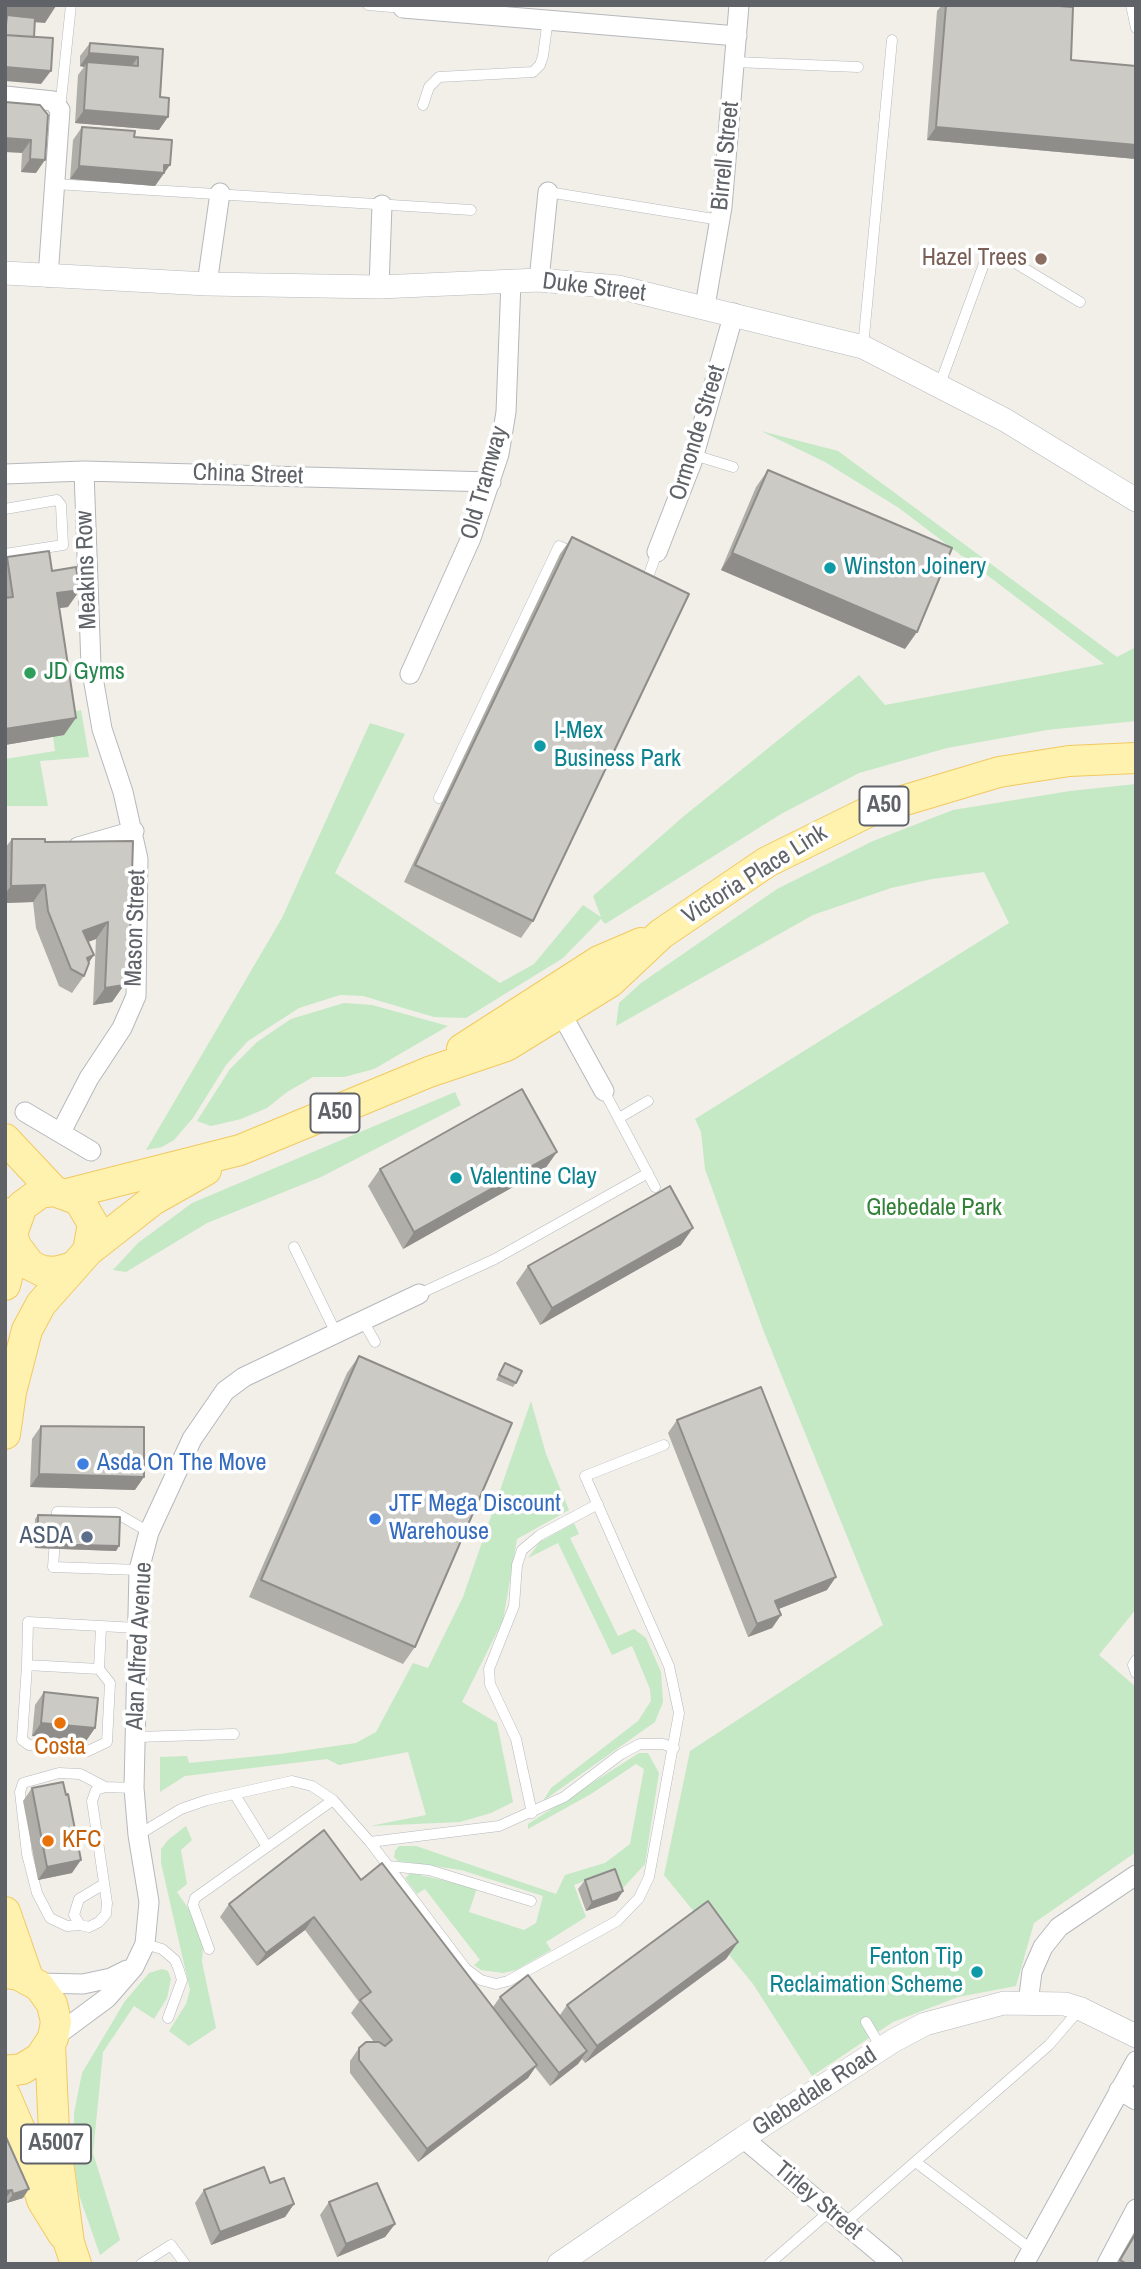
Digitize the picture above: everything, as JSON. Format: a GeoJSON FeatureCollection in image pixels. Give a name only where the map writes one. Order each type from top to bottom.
{"type":"FeatureCollection","features":[{"type":"Feature","properties":{"kind":"main road","name":"Victoria Place Link"},"geometry":{"type":"LineString","coordinates":[[79,1260],[153,1200],[240,1150],[429,1072],[506,1046],[610,982],[661,934],[767,862],[836,825],[884,806],[999,772],[1069,761],[1136,758]]}},
{"type":"Feature","properties":{"kind":"main road","name":"Victoria Place Link"},"geometry":{"type":"LineString","coordinates":[[429,1072],[599,961],[661,934]]}},
{"type":"Feature","properties":{"kind":"main road"},"geometry":{"type":"LineString","coordinates":[[5,1139],[60,1192],[88,1211],[93,1224],[79,1260],[57,1272],[42,1271],[30,1265],[14,1238],[5,1199]]}},
{"type":"Feature","properties":{"kind":"main road","name":"Victoria Place Link"},"geometry":{"type":"LineString","coordinates":[[60,1192],[240,1150]]}},
{"type":"Feature","properties":{"kind":"main road","name":"A50"},"geometry":{"type":"LineString","coordinates":[[5,1285],[15,1217],[28,1200],[60,1192]]}},
{"type":"Feature","properties":{"kind":"main road","name":"A50"},"geometry":{"type":"LineString","coordinates":[[5,1434],[11,1392],[27,1330],[41,1304],[79,1260]]}},
{"type":"Feature","properties":{"kind":"main road"},"geometry":{"type":"LineString","coordinates":[[5,1912],[23,1978],[48,1997],[55,2012],[52,2042],[32,2064],[5,2071]]}},
{"type":"Feature","properties":{"kind":"main road","name":"A5007"},"geometry":{"type":"LineString","coordinates":[[52,2042],[54,2132],[72,2253]]}},
{"type":"Feature","properties":{"kind":"main road","name":"A5007"},"geometry":{"type":"LineString","coordinates":[[5,2095],[23,2137],[42,2200],[72,2253]]}},
{"type":"Feature","properties":{"kind":"street","name":"Birrell Street"},"geometry":{"type":"LineString","coordinates":[[705,306],[720,220],[739,5]]}},
{"type":"Feature","properties":{"kind":"street"},"geometry":{"type":"LineString","coordinates":[[403,8],[443,7],[737,36]]}},
{"type":"Feature","properties":{"kind":"street"},"geometry":{"type":"LineString","coordinates":[[5,96],[53,101],[60,110],[48,276]]}},
{"type":"Feature","properties":{"kind":"street"},"geometry":{"type":"LineString","coordinates":[[539,281],[548,192]]}},
{"type":"Feature","properties":{"kind":"street"},"geometry":{"type":"LineString","coordinates":[[207,284],[220,193]]}},
{"type":"Feature","properties":{"kind":"street"},"geometry":{"type":"LineString","coordinates":[[379,287],[382,205]]}},
{"type":"Feature","properties":{"kind":"street","name":"Duke Street"},"geometry":{"type":"LineString","coordinates":[[5,274],[207,284],[379,287],[539,281],[618,287],[734,313],[863,347],[940,384],[1005,420],[1136,500]]}},
{"type":"Feature","properties":{"kind":"street","name":"Old Tramway"},"geometry":{"type":"LineString","coordinates":[[410,674],[471,538],[491,482],[506,412],[511,281]]}},
{"type":"Feature","properties":{"kind":"street","name":"Ormonde Street"},"geometry":{"type":"LineString","coordinates":[[657,552],[694,455],[734,313]]}},
{"type":"Feature","properties":{"kind":"street","name":"China Street"},"geometry":{"type":"LineString","coordinates":[[5,474],[84,471],[491,482]]}},
{"type":"Feature","properties":{"kind":"street","name":"Meakins Row"},"geometry":{"type":"LineString","coordinates":[[84,471],[91,666],[102,729],[134,831]]}},
{"type":"Feature","properties":{"kind":"street"},"geometry":{"type":"LineString","coordinates":[[57,847],[83,847],[134,831]]}},
{"type":"Feature","properties":{"kind":"street","name":"Mason Street"},"geometry":{"type":"LineString","coordinates":[[61,1132],[89,1078],[122,1028],[136,996],[138,859],[134,831]]}},
{"type":"Feature","properties":{"kind":"street"},"geometry":{"type":"LineString","coordinates":[[561,1013],[604,1091]]}},
{"type":"Feature","properties":{"kind":"street"},"geometry":{"type":"LineString","coordinates":[[25,1112],[91,1151]]}},
{"type":"Feature","properties":{"kind":"street","name":"Alan Alfred Avenue"},"geometry":{"type":"LineString","coordinates":[[52,2042],[107,1998],[134,1967],[145,1944],[149,1902],[138,1835],[134,1788],[139,1570],[149,1532],[192,1439],[225,1391],[244,1377],[419,1294]]}},
{"type":"Feature","properties":{"kind":"street"},"geometry":{"type":"LineString","coordinates":[[1028,2003],[1032,1972],[1043,1947],[1059,1927],[1136,1875]]}},
{"type":"Feature","properties":{"kind":"street"},"geometry":{"type":"LineString","coordinates":[[23,1978],[83,1984],[111,1978],[134,1967]]}},
{"type":"Feature","properties":{"kind":"street","name":"Glebedale Road"},"geometry":{"type":"LineString","coordinates":[[559,2264],[743,2138],[925,2024],[1004,2003],[1028,2003],[1090,2013],[1136,2036]]}},
{"type":"Feature","properties":{"kind":"street"},"geometry":{"type":"LineString","coordinates":[[1028,2257],[1127,2095],[1136,2061]]}},
{"type":"Feature","properties":{"kind":"street","name":"Tirley Street"},"geometry":{"type":"LineString","coordinates":[[743,2138],[894,2264]]}},
{"type":"Feature","properties":{"kind":"street"},"geometry":{"type":"LineString","coordinates":[[1107,2264],[1136,2209]]}},
{"type":"Feature","properties":{"kind":"lane"},"geometry":{"type":"LineString","coordinates":[[60,110],[71,5]]}},
{"type":"Feature","properties":{"kind":"lane"},"geometry":{"type":"LineString","coordinates":[[368,5],[403,8]]}},
{"type":"Feature","properties":{"kind":"lane"},"geometry":{"type":"LineString","coordinates":[[1132,5],[1136,28]]}},
{"type":"Feature","properties":{"kind":"lane"},"geometry":{"type":"LineString","coordinates":[[423,105],[429,87],[439,77],[533,72],[540,65],[543,56],[548,19]]}},
{"type":"Feature","properties":{"kind":"lane"},"geometry":{"type":"LineString","coordinates":[[863,347],[892,40]]}},
{"type":"Feature","properties":{"kind":"lane"},"geometry":{"type":"LineString","coordinates":[[735,62],[858,67]]}},
{"type":"Feature","properties":{"kind":"lane"},"geometry":{"type":"LineString","coordinates":[[55,184],[471,210]]}},
{"type":"Feature","properties":{"kind":"lane"},"geometry":{"type":"LineString","coordinates":[[548,192],[720,220]]}},
{"type":"Feature","properties":{"kind":"lane"},"geometry":{"type":"LineString","coordinates":[[940,384],[985,261],[1002,255],[1080,302]]}},
{"type":"Feature","properties":{"kind":"lane"},"geometry":{"type":"LineString","coordinates":[[694,455],[733,467]]}},
{"type":"Feature","properties":{"kind":"lane"},"geometry":{"type":"LineString","coordinates":[[5,509],[57,500],[61,505],[63,545],[5,554]]}},
{"type":"Feature","properties":{"kind":"lane"},"geometry":{"type":"LineString","coordinates":[[439,798],[559,546],[583,557]]}},
{"type":"Feature","properties":{"kind":"lane"},"geometry":{"type":"LineString","coordinates":[[629,580],[646,580],[657,552]]}},
{"type":"Feature","properties":{"kind":"lane"},"geometry":{"type":"LineString","coordinates":[[604,1091],[655,1186]]}},
{"type":"Feature","properties":{"kind":"lane"},"geometry":{"type":"LineString","coordinates":[[619,1118],[648,1101]]}},
{"type":"Feature","properties":{"kind":"lane"},"geometry":{"type":"LineString","coordinates":[[419,1294],[495,1259],[648,1172]]}},
{"type":"Feature","properties":{"kind":"lane"},"geometry":{"type":"LineString","coordinates":[[294,1247],[336,1333]]}},
{"type":"Feature","properties":{"kind":"lane"},"geometry":{"type":"LineString","coordinates":[[362,1321],[375,1342]]}},
{"type":"Feature","properties":{"kind":"lane"},"geometry":{"type":"LineString","coordinates":[[138,1835],[181,1809],[292,1781],[312,1786],[333,1800],[370,1842],[466,1969],[481,1980],[496,1983],[508,1982],[617,1921],[639,1898],[649,1877],[680,1713],[669,1666],[585,1476],[664,1445]]}},
{"type":"Feature","properties":{"kind":"lane"},"geometry":{"type":"LineString","coordinates":[[532,1813],[516,1739],[490,1684],[489,1669],[514,1606],[517,1565],[522,1550],[540,1535],[598,1504]]}},
{"type":"Feature","properties":{"kind":"lane"},"geometry":{"type":"LineString","coordinates":[[139,1570],[53,1567],[57,1512],[116,1513],[149,1532]]}},
{"type":"Feature","properties":{"kind":"lane"},"geometry":{"type":"LineString","coordinates":[[101,1627],[99,1670],[110,1683],[107,1742],[88,1751],[29,1745],[22,1740],[28,1622],[137,1628]]}},
{"type":"Feature","properties":{"kind":"lane"},"geometry":{"type":"LineString","coordinates":[[1136,1660],[1133,1665],[1136,1673]]}},
{"type":"Feature","properties":{"kind":"lane"},"geometry":{"type":"LineString","coordinates":[[27,1665],[99,1670]]}},
{"type":"Feature","properties":{"kind":"lane"},"geometry":{"type":"LineString","coordinates":[[136,1737],[234,1734]]}},
{"type":"Feature","properties":{"kind":"lane"},"geometry":{"type":"LineString","coordinates":[[370,1842],[499,1826],[564,1797],[621,1754],[640,1744],[663,1744],[674,1748]]}},
{"type":"Feature","properties":{"kind":"lane"},"geometry":{"type":"LineString","coordinates":[[105,1787],[80,1774],[59,1773],[23,1783],[20,1792],[27,1854],[37,1893],[50,1918],[67,1926],[89,1927],[99,1922],[106,1914],[92,1801],[96,1790],[105,1787],[134,1788]]}},
{"type":"Feature","properties":{"kind":"lane"},"geometry":{"type":"LineString","coordinates":[[235,1795],[266,1845]]}},
{"type":"Feature","properties":{"kind":"lane"},"geometry":{"type":"LineString","coordinates":[[209,1949],[193,1905],[195,1898],[266,1845],[333,1800]]}},
{"type":"Feature","properties":{"kind":"lane"},"geometry":{"type":"LineString","coordinates":[[388,1866],[429,1870],[531,1901]]}},
{"type":"Feature","properties":{"kind":"lane"},"geometry":{"type":"LineString","coordinates":[[80,1925],[74,1915],[79,1899],[104,1884]]}},
{"type":"Feature","properties":{"kind":"lane"},"geometry":{"type":"LineString","coordinates":[[145,1944],[162,1948],[175,1960],[179,1970],[182,1980],[168,2018]]}},
{"type":"Feature","properties":{"kind":"lane"},"geometry":{"type":"LineString","coordinates":[[769,2264],[917,2163],[1049,2045],[1090,2013]]}},
{"type":"Feature","properties":{"kind":"lane"},"geometry":{"type":"LineString","coordinates":[[866,2022],[882,2049]]}},
{"type":"Feature","properties":{"kind":"lane"},"geometry":{"type":"LineString","coordinates":[[917,2163],[1028,2257]]}},
{"type":"Feature","properties":{"kind":"lane"},"geometry":{"type":"LineString","coordinates":[[141,2264],[171,2245],[185,2264]]}},
{"type":"Feature","properties":{"kind":"green space"},"geometry":{"type":"Polygon","coordinates":[[[761,431],[838,451],[1117,657],[1136,647],[1136,721],[1047,730],[947,748],[859,773],[781,814],[605,924],[601,919],[563,958],[466,1018],[434,1017],[363,996],[340,995],[299,1008],[248,1041],[226,1065],[193,1118],[174,1140],[162,1147],[146,1150],[282,918],[370,723],[405,734],[335,873],[500,983],[534,964],[583,905],[601,917],[593,896],[684,816],[859,675],[885,705],[1104,664],[899,508],[825,462],[761,431]]]}},
{"type":"Feature","properties":{"kind":"green space"},"geometry":{"type":"Polygon","coordinates":[[[81,710],[89,757],[40,761],[48,806],[5,806],[5,759],[55,751],[53,737],[68,713],[81,710]]]}},
{"type":"Feature","properties":{"kind":"green space","name":"Glebedale Park"},"geometry":{"type":"Polygon","coordinates":[[[1136,784],[1136,1609],[1099,1655],[1136,1687],[1136,1852],[1034,1923],[1016,1986],[958,1997],[893,2022],[812,2076],[753,1984],[664,1875],[690,1751],[883,1625],[764,1332],[705,1169],[701,1132],[695,1119],[1009,923],[984,872],[932,879],[891,888],[813,915],[616,1026],[619,1003],[641,983],[777,889],[873,841],[953,810],[1070,791],[1136,784]]]}},
{"type":"Feature","properties":{"kind":"green space"},"geometry":{"type":"Polygon","coordinates":[[[344,1003],[372,1005],[448,1026],[374,1069],[344,1077],[313,1077],[267,1108],[241,1119],[211,1126],[197,1121],[230,1069],[257,1042],[291,1019],[344,1003]]]}},
{"type":"Feature","properties":{"kind":"green space"},"geometry":{"type":"Polygon","coordinates":[[[455,1092],[461,1105],[321,1177],[207,1223],[126,1272],[113,1270],[138,1243],[192,1203],[455,1092]]]}},
{"type":"Feature","properties":{"kind":"green space"},"geometry":{"type":"Polygon","coordinates":[[[531,1401],[546,1454],[569,1510],[517,1539],[503,1620],[462,1702],[497,1723],[513,1802],[491,1813],[460,1822],[370,1826],[426,1815],[408,1752],[339,1765],[327,1759],[185,1776],[160,1792],[160,1757],[187,1756],[189,1763],[280,1754],[356,1743],[376,1732],[413,1663],[428,1668],[463,1597],[531,1401]]]}},
{"type":"Feature","properties":{"kind":"green space"},"geometry":{"type":"Polygon","coordinates":[[[574,1523],[579,1534],[570,1538],[618,1636],[634,1629],[646,1638],[661,1672],[663,1702],[655,1722],[543,1801],[551,1788],[638,1721],[651,1701],[650,1689],[632,1646],[612,1655],[558,1543],[528,1558],[540,1542],[574,1523]]]}},
{"type":"Feature","properties":{"kind":"green space"},"geometry":{"type":"Polygon","coordinates":[[[639,1753],[648,1753],[659,1773],[645,1864],[614,1898],[605,1873],[574,1885],[586,1917],[546,1942],[551,1950],[516,1970],[503,1973],[481,1970],[474,1965],[480,1960],[425,1889],[417,1894],[405,1878],[411,1873],[477,1888],[469,1912],[524,1930],[536,1923],[543,1896],[461,1870],[398,1861],[394,1857],[395,1851],[399,1846],[416,1846],[556,1894],[565,1875],[605,1863],[630,1844],[644,1769],[636,1764],[591,1794],[528,1829],[528,1824],[639,1753]]]}},
{"type":"Feature","properties":{"kind":"green space"},"geometry":{"type":"Polygon","coordinates":[[[186,1826],[192,1840],[181,1850],[187,1884],[177,1892],[190,1911],[203,1945],[202,1962],[216,2028],[189,2046],[169,2031],[186,2004],[190,1990],[161,1863],[161,1849],[186,1826]]]}},
{"type":"Feature","properties":{"kind":"green space"},"geometry":{"type":"Polygon","coordinates":[[[162,1969],[168,1971],[171,1979],[167,1998],[154,2019],[134,2006],[103,2052],[93,2153],[120,2240],[100,2255],[79,2195],[74,2163],[74,2113],[82,2073],[125,2001],[149,1973],[162,1969]]]}},
{"type":"Feature","properties":{"kind":"building"},"geometry":{"type":"Polygon","coordinates":[[[946,5],[1073,7],[1071,60],[1136,66],[1136,145],[936,127],[946,5]]]}},
{"type":"Feature","properties":{"kind":"building"},"geometry":{"type":"Polygon","coordinates":[[[7,15],[35,18],[34,37],[5,35],[7,15]]]}},
{"type":"Feature","properties":{"kind":"building"},"geometry":{"type":"Polygon","coordinates":[[[5,35],[53,38],[51,71],[5,67],[5,35]]]}},
{"type":"Feature","properties":{"kind":"building"},"geometry":{"type":"Polygon","coordinates":[[[90,43],[163,49],[160,97],[169,98],[168,117],[84,110],[87,62],[138,66],[138,57],[89,53],[90,43]]]}},
{"type":"Feature","properties":{"kind":"building"},"geometry":{"type":"Polygon","coordinates":[[[5,102],[40,105],[48,115],[45,160],[30,159],[31,140],[5,138],[5,102]]]}},
{"type":"Feature","properties":{"kind":"building"},"geometry":{"type":"Polygon","coordinates":[[[82,127],[135,131],[134,137],[172,140],[170,165],[164,165],[164,173],[79,166],[82,127]]]}},
{"type":"Feature","properties":{"kind":"building","name":"Winston Joinery"},"geometry":{"type":"Polygon","coordinates":[[[768,470],[952,548],[917,632],[732,553],[768,470]]]}},
{"type":"Feature","properties":{"kind":"building","name":"I-Mex Business Park"},"geometry":{"type":"Polygon","coordinates":[[[572,537],[689,594],[533,921],[415,865],[572,537]]]}},
{"type":"Feature","properties":{"kind":"building","name":"JD Gyms"},"geometry":{"type":"Polygon","coordinates":[[[49,551],[52,571],[76,567],[80,590],[57,593],[76,718],[5,729],[5,598],[13,597],[7,557],[49,551]]]}},
{"type":"Feature","properties":{"kind":"building"},"geometry":{"type":"Polygon","coordinates":[[[12,839],[45,839],[45,842],[133,841],[129,976],[124,985],[105,988],[108,922],[83,931],[94,955],[87,958],[89,963],[84,976],[71,969],[48,911],[45,885],[11,886],[12,839]]]}},
{"type":"Feature","properties":{"kind":"building","name":"Valentine Clay"},"geometry":{"type":"Polygon","coordinates":[[[522,1089],[557,1152],[414,1232],[380,1169],[522,1089]]]}},
{"type":"Feature","properties":{"kind":"building"},"geometry":{"type":"Polygon","coordinates":[[[670,1186],[693,1228],[552,1308],[528,1266],[670,1186]]]}},
{"type":"Feature","properties":{"kind":"building","name":"JTF Mega Discount Warehouse"},"geometry":{"type":"Polygon","coordinates":[[[359,1356],[512,1423],[415,1647],[261,1580],[359,1356]]]}},
{"type":"Feature","properties":{"kind":"building"},"geometry":{"type":"Polygon","coordinates":[[[505,1363],[522,1371],[516,1383],[499,1375],[505,1363]]]}},
{"type":"Feature","properties":{"kind":"building"},"geometry":{"type":"Polygon","coordinates":[[[761,1387],[836,1577],[775,1601],[781,1615],[757,1624],[677,1420],[761,1387]]]}},
{"type":"Feature","properties":{"kind":"building","name":"Asda On The Move"},"geometry":{"type":"Polygon","coordinates":[[[41,1426],[144,1427],[144,1477],[39,1474],[41,1426]]]}},
{"type":"Feature","properties":{"kind":"building"},"geometry":{"type":"Polygon","coordinates":[[[38,1515],[120,1517],[119,1546],[38,1544],[38,1515]]]}},
{"type":"Feature","properties":{"kind":"building"},"geometry":{"type":"Polygon","coordinates":[[[44,1692],[98,1698],[95,1728],[41,1723],[44,1692]]]}},
{"type":"Feature","properties":{"kind":"building"},"geometry":{"type":"Polygon","coordinates":[[[63,1782],[66,1795],[68,1794],[81,1860],[47,1867],[32,1788],[63,1782]]]}},
{"type":"Feature","properties":{"kind":"building"},"geometry":{"type":"Polygon","coordinates":[[[324,1830],[361,1880],[382,1863],[537,2065],[427,2149],[359,2060],[359,2048],[366,2042],[379,2042],[385,2046],[392,2040],[360,2000],[371,1992],[314,1917],[266,1953],[229,1904],[324,1830]]]}},
{"type":"Feature","properties":{"kind":"building"},"geometry":{"type":"Polygon","coordinates":[[[615,1869],[623,1891],[592,1902],[585,1880],[615,1869]]]}},
{"type":"Feature","properties":{"kind":"building"},"geometry":{"type":"Polygon","coordinates":[[[708,1901],[738,1942],[597,2046],[567,2005],[708,1901]]]}},
{"type":"Feature","properties":{"kind":"building"},"geometry":{"type":"Polygon","coordinates":[[[528,1975],[587,2051],[559,2073],[500,1997],[528,1975]]]}},
{"type":"Feature","properties":{"kind":"building"},"geometry":{"type":"Polygon","coordinates":[[[5,2135],[29,2189],[13,2194],[12,2190],[5,2191],[5,2135]]]}},
{"type":"Feature","properties":{"kind":"building"},"geometry":{"type":"Polygon","coordinates":[[[264,2167],[270,2183],[284,2178],[294,2204],[220,2232],[204,2190],[264,2167]]]}},
{"type":"Feature","properties":{"kind":"building"},"geometry":{"type":"Polygon","coordinates":[[[377,2183],[395,2224],[346,2244],[329,2202],[377,2183]]]}},
{"type":"Feature","properties":{"kind":"building"},"geometry":{"type":"Polygon","coordinates":[[[1136,2233],[1136,2264],[1127,2264],[1120,2260],[1136,2233]]]}},
{"type":"Feature","properties":{"kind":"place","name":"Hazel Trees"},"geometry":{"type":"Point","coordinates":[1041,259]}},
{"type":"Feature","properties":{"kind":"place","name":"Winston Joinery"},"geometry":{"type":"Point","coordinates":[830,568]}},
{"type":"Feature","properties":{"kind":"place","name":"JD Gyms"},"geometry":{"type":"Point","coordinates":[30,673]}},
{"type":"Feature","properties":{"kind":"place","name":"I-Mex Business Park"},"geometry":{"type":"Point","coordinates":[540,746]}},
{"type":"Feature","properties":{"kind":"place","name":"Valentine Clay"},"geometry":{"type":"Point","coordinates":[456,1178]}},
{"type":"Feature","properties":{"kind":"place","name":"Asda On The Move"},"geometry":{"type":"Point","coordinates":[83,1464]}},
{"type":"Feature","properties":{"kind":"place","name":"JTF Mega Discount Warehouse"},"geometry":{"type":"Point","coordinates":[375,1519]}},
{"type":"Feature","properties":{"kind":"place","name":"ASDA"},"geometry":{"type":"Point","coordinates":[87,1537]}},
{"type":"Feature","properties":{"kind":"place","name":"Costa"},"geometry":{"type":"Point","coordinates":[60,1723]}},
{"type":"Feature","properties":{"kind":"place","name":"KFC"},"geometry":{"type":"Point","coordinates":[48,1841]}},
{"type":"Feature","properties":{"kind":"place","name":"Fenton Tip Reclaimation Scheme"},"geometry":{"type":"Point","coordinates":[977,1972]}}]}
